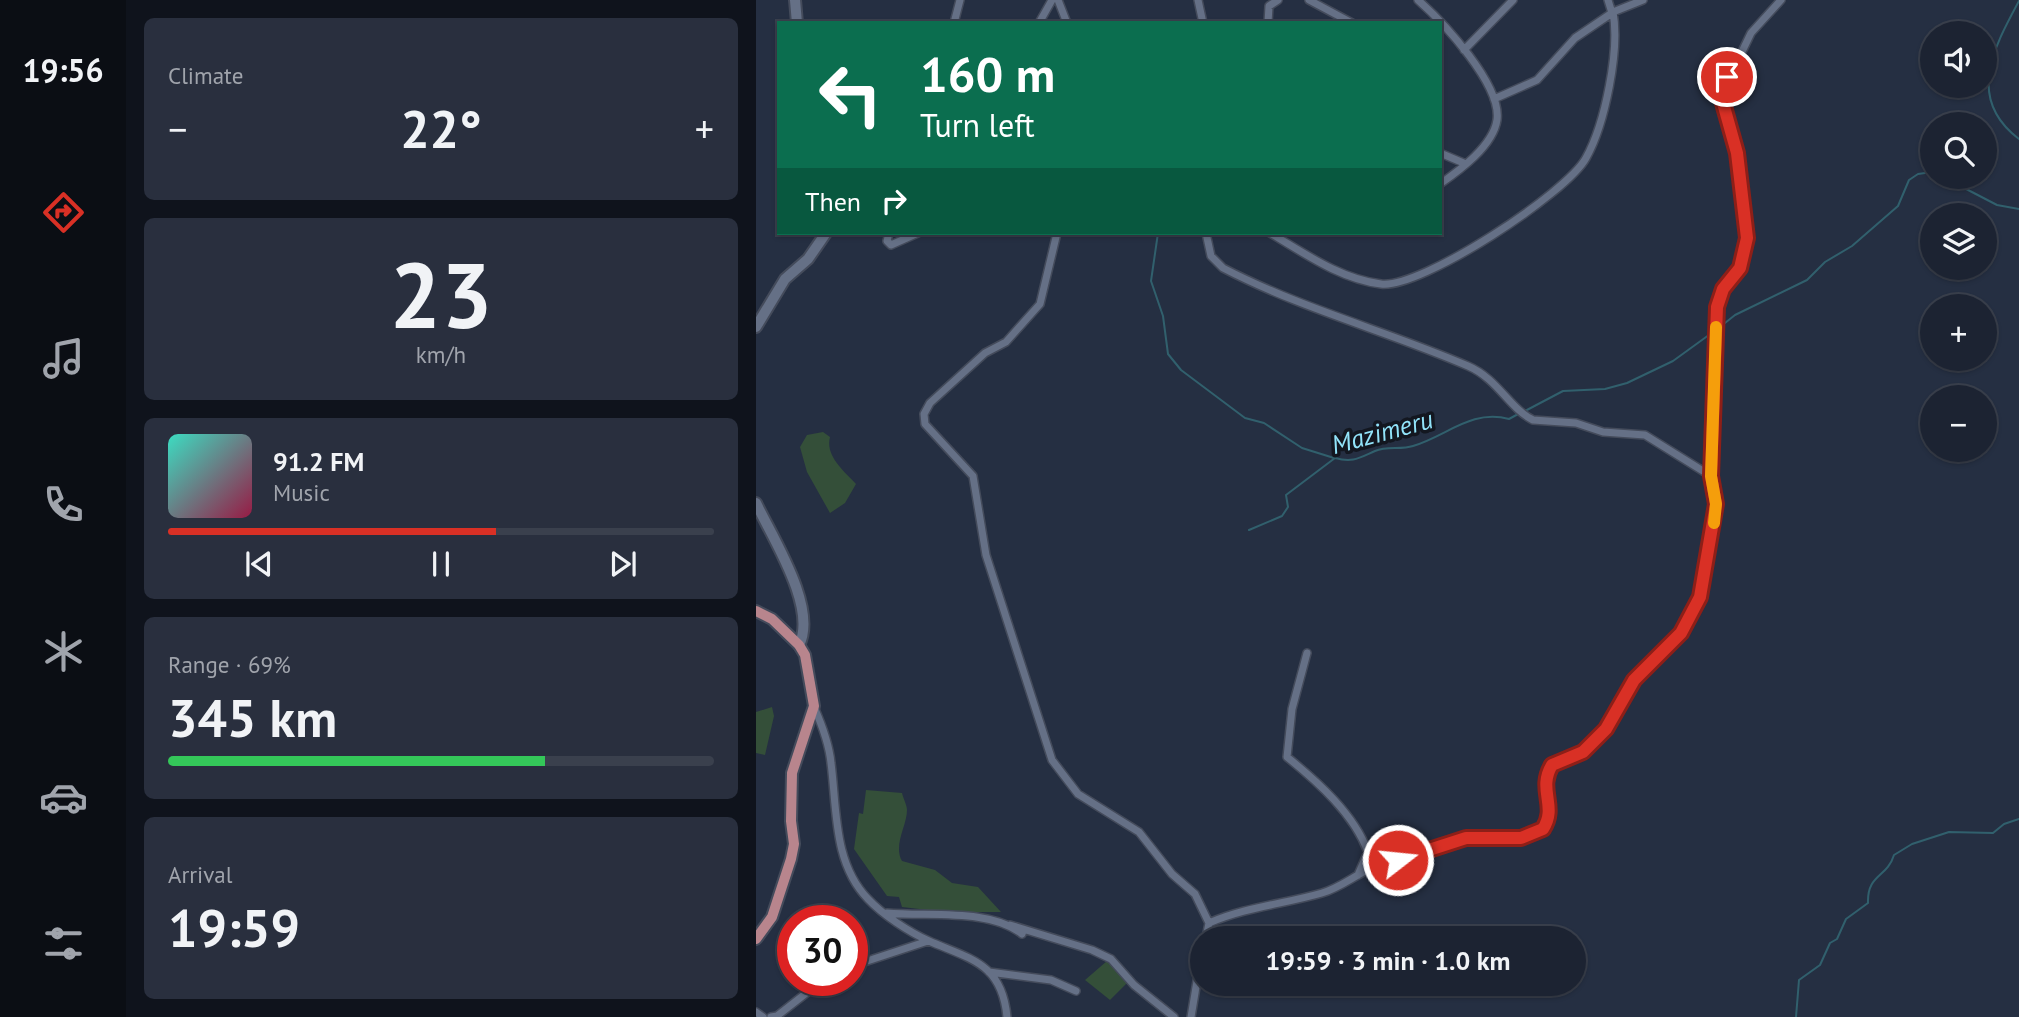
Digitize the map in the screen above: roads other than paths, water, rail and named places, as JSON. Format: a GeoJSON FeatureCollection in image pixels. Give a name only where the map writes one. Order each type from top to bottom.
{"type":"FeatureCollection","features":[{"type":"Feature","properties":{"kind":"main road"},"geometry":{"type":"LineString","coordinates":[[795,0],[797,21]]}},
{"type":"Feature","properties":{"kind":"main road"},"geometry":{"type":"LineString","coordinates":[[756,327],[785,279],[808,259],[825,235]]}},
{"type":"Feature","properties":{"kind":"main road"},"geometry":{"type":"LineString","coordinates":[[756,503],[792,574],[804,626],[799,645]]}},
{"type":"Feature","properties":{"kind":"main road"},"geometry":{"type":"LineString","coordinates":[[756,611],[772,619],[799,645],[809,672],[814,706],[792,773],[791,821],[794,844],[791,859],[772,917],[756,939]]}},
{"type":"Feature","properties":{"kind":"street"},"geometry":{"type":"LineString","coordinates":[[955,21],[960,0]]}},
{"type":"Feature","properties":{"kind":"street"},"geometry":{"type":"LineString","coordinates":[[1041,21],[1052,0]]}},
{"type":"Feature","properties":{"kind":"street"},"geometry":{"type":"LineString","coordinates":[[1058,0],[1066,21]]}},
{"type":"Feature","properties":{"kind":"street"},"geometry":{"type":"LineString","coordinates":[[1198,0],[1203,21]]}},
{"type":"Feature","properties":{"kind":"street"},"geometry":{"type":"LineString","coordinates":[[1268,21],[1269,6],[1278,0]]}},
{"type":"Feature","properties":{"kind":"street"},"geometry":{"type":"LineString","coordinates":[[1309,0],[1348,21]]}},
{"type":"Feature","properties":{"kind":"street"},"geometry":{"type":"LineString","coordinates":[[1418,0],[1440,21]]}},
{"type":"Feature","properties":{"kind":"street"},"geometry":{"type":"LineString","coordinates":[[1464,50],[1513,0]]}},
{"type":"Feature","properties":{"kind":"street"},"geometry":{"type":"LineString","coordinates":[[1274,235],[1339,272],[1382,285],[1399,283],[1423,274],[1497,232],[1561,183],[1586,159],[1597,131],[1614,55],[1613,12],[1608,0]]}},
{"type":"Feature","properties":{"kind":"street"},"geometry":{"type":"LineString","coordinates":[[1494,99],[1536,80],[1580,34],[1613,12],[1643,0]]}},
{"type":"Feature","properties":{"kind":"street"},"geometry":{"type":"LineString","coordinates":[[1209,923],[1238,910],[1321,893],[1342,886],[1374,867],[1466,838],[1521,838],[1543,829],[1550,810],[1544,782],[1552,765],[1583,752],[1606,729],[1634,680],[1675,640],[1698,602],[1706,577],[1716,504],[1711,476],[1717,307],[1723,289],[1740,268],[1747,238],[1739,160],[1725,112],[1724,89],[1751,33],[1781,0]]}},
{"type":"Feature","properties":{"kind":"street"},"geometry":{"type":"LineString","coordinates":[[1442,23],[1464,50],[1494,99],[1496,126],[1466,164],[1442,182]]}},
{"type":"Feature","properties":{"kind":"street"},"geometry":{"type":"LineString","coordinates":[[1442,154],[1466,164]]}},
{"type":"Feature","properties":{"kind":"street"},"geometry":{"type":"LineString","coordinates":[[889,235],[887,242],[891,245],[914,235]]}},
{"type":"Feature","properties":{"kind":"street"},"geometry":{"type":"LineString","coordinates":[[1057,235],[1040,304],[1006,342],[985,353],[930,402],[924,415],[925,424],[974,476],[988,564],[1052,760],[1078,794],[1139,832],[1172,874],[1202,902],[1208,926]]}},
{"type":"Feature","properties":{"kind":"street"},"geometry":{"type":"LineString","coordinates":[[1206,235],[1211,256],[1223,268],[1329,316],[1469,366],[1494,382],[1533,420],[1567,421],[1603,432],[1645,435],[1711,476]]}},
{"type":"Feature","properties":{"kind":"street"},"geometry":{"type":"LineString","coordinates":[[1307,653],[1292,709],[1287,757],[1315,779],[1365,843],[1368,858],[1358,875]]}},
{"type":"Feature","properties":{"kind":"street"},"geometry":{"type":"LineString","coordinates":[[814,706],[829,748],[836,822],[844,856],[867,898],[884,913],[928,941],[965,953],[984,965],[995,981],[1007,1017]]}},
{"type":"Feature","properties":{"kind":"street"},"geometry":{"type":"LineString","coordinates":[[884,913],[981,916],[1092,950],[1111,959],[1134,985],[1174,1017]]}},
{"type":"Feature","properties":{"kind":"street"},"geometry":{"type":"LineString","coordinates":[[1010,925],[1022,934]]}},
{"type":"Feature","properties":{"kind":"street"},"geometry":{"type":"LineString","coordinates":[[868,961],[928,941]]}},
{"type":"Feature","properties":{"kind":"street"},"geometry":{"type":"LineString","coordinates":[[989,972],[1051,980],[1076,991]]}},
{"type":"Feature","properties":{"kind":"street"},"geometry":{"type":"LineString","coordinates":[[771,1017],[801,996]]}},
{"type":"Feature","properties":{"kind":"street"},"geometry":{"type":"LineString","coordinates":[[1191,1017],[1194,996]]}},
{"type":"Feature","properties":{"kind":"street"},"geometry":{"type":"LineString","coordinates":[[756,1012],[763,1017]]}},
{"type":"Feature","properties":{"kind":"waterway"},"geometry":{"type":"LineString","coordinates":[[2019,1],[2001,37],[1989,73],[1993,107],[2003,124],[2019,139]]}},
{"type":"Feature","properties":{"kind":"waterway","name":"Mazimeru"},"geometry":{"type":"LineString","coordinates":[[1720,327],[1735,315],[1807,280],[1825,262],[1852,246],[1898,206],[1909,180],[1920,174]]}},
{"type":"Feature","properties":{"kind":"waterway","name":"Mazimeru"},"geometry":{"type":"LineString","coordinates":[[1966,189],[1997,205],[2019,209]]}},
{"type":"Feature","properties":{"kind":"waterway"},"geometry":{"type":"LineString","coordinates":[[1158,235],[1151,281],[1163,316],[1168,354],[1181,370],[1245,418],[1264,423],[1302,448],[1334,458]]}},
{"type":"Feature","properties":{"kind":"waterway","name":"Mazimeru"},"geometry":{"type":"LineString","coordinates":[[1525,411],[1563,391],[1605,389],[1627,383],[1673,361],[1713,332]]}},
{"type":"Feature","properties":{"kind":"waterway","name":"Mazimeru"},"geometry":{"type":"LineString","coordinates":[[1249,530],[1282,516],[1288,507],[1286,495],[1335,458],[1351,460],[1380,450],[1408,447],[1471,421],[1495,417],[1509,419],[1520,413]]}},
{"type":"Feature","properties":{"kind":"waterway"},"geometry":{"type":"LineString","coordinates":[[1796,1017],[1799,980],[1820,965],[1830,943],[1837,939],[1846,919],[1868,903],[1871,886],[1887,868],[1894,855],[1912,844],[1949,832],[1993,833],[2004,824],[2019,819]]}}]}
